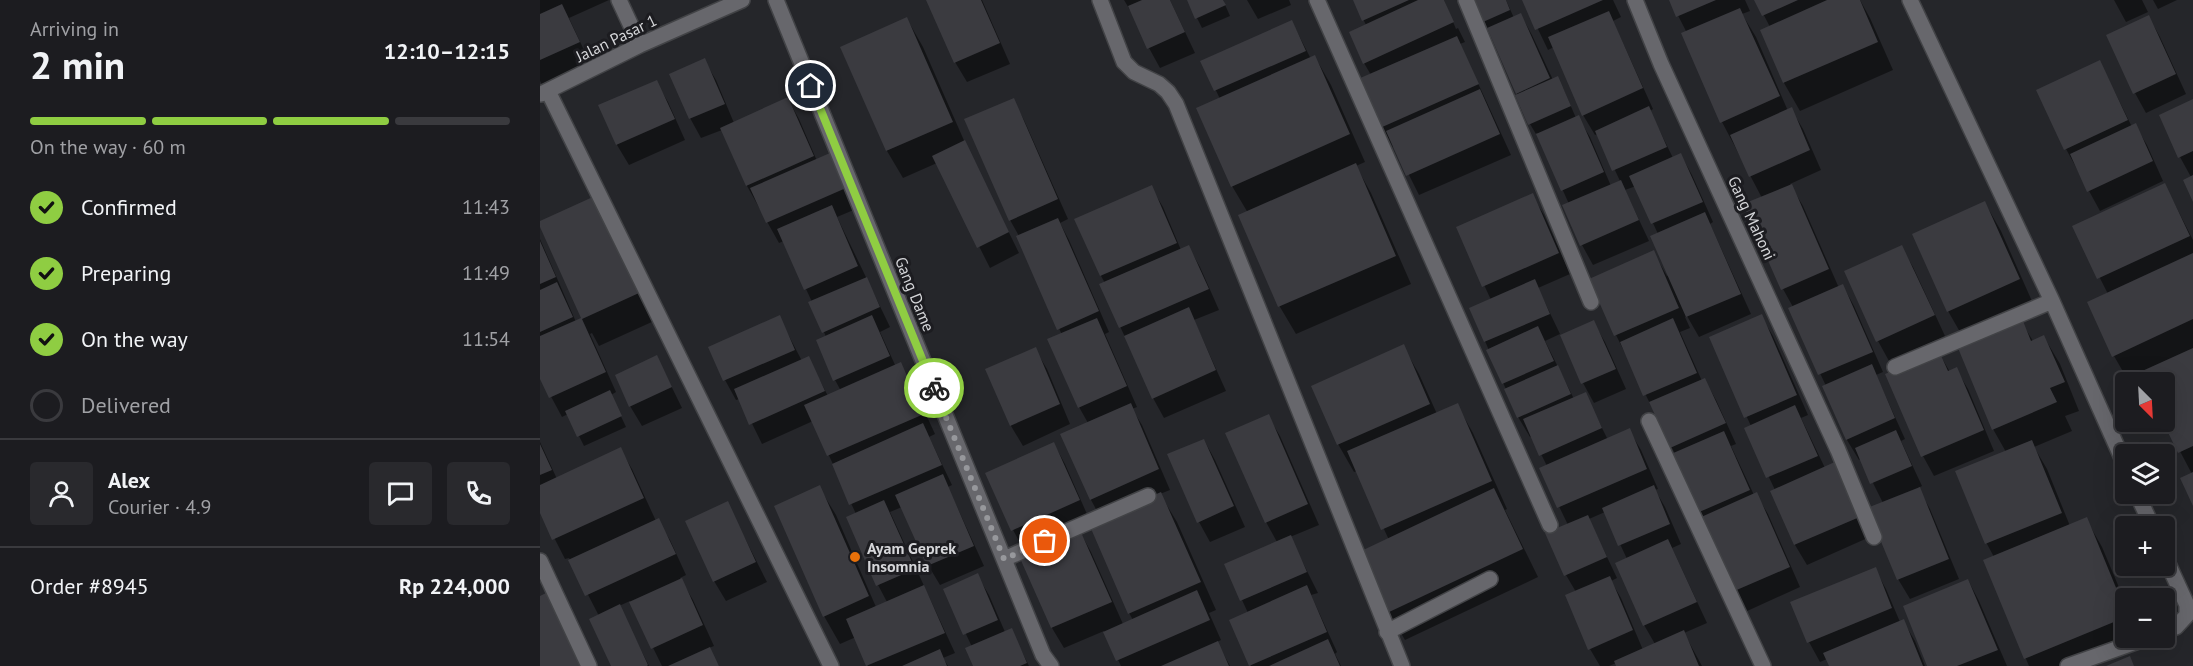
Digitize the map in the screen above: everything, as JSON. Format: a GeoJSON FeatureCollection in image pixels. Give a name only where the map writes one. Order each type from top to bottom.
{"type":"FeatureCollection","features":[{"type":"Feature","properties":{"kind":"street"},"geometry":{"type":"LineString","coordinates":[[620,0],[640,45]]}},
{"type":"Feature","properties":{"kind":"street","name":"Gang Dame"},"geometry":{"type":"LineString","coordinates":[[776,0],[1042,655],[1051,666]]}},
{"type":"Feature","properties":{"kind":"street"},"geometry":{"type":"LineString","coordinates":[[1100,0],[1124,62],[1134,72],[1159,84],[1176,104],[1402,666]]}},
{"type":"Feature","properties":{"kind":"street"},"geometry":{"type":"LineString","coordinates":[[1317,0],[1550,525]]}},
{"type":"Feature","properties":{"kind":"street"},"geometry":{"type":"LineString","coordinates":[[1466,0],[1591,302]]}},
{"type":"Feature","properties":{"kind":"street","name":"Gang Mahoni"},"geometry":{"type":"LineString","coordinates":[[1635,0],[1661,63],[1838,450],[1874,537]]}},
{"type":"Feature","properties":{"kind":"street"},"geometry":{"type":"LineString","coordinates":[[1910,0],[2052,301],[2116,444]]}},
{"type":"Feature","properties":{"kind":"street","name":"Jalan Pasar 1"},"geometry":{"type":"LineString","coordinates":[[544,93],[735,1]]}},
{"type":"Feature","properties":{"kind":"street"},"geometry":{"type":"LineString","coordinates":[[544,93],[831,666]]}},
{"type":"Feature","properties":{"kind":"street"},"geometry":{"type":"LineString","coordinates":[[1895,367],[2052,301]]}},
{"type":"Feature","properties":{"kind":"street"},"geometry":{"type":"LineString","coordinates":[[1649,421],[1763,666]]}},
{"type":"Feature","properties":{"kind":"street"},"geometry":{"type":"LineString","coordinates":[[1004,559],[1148,496]]}},
{"type":"Feature","properties":{"kind":"street"},"geometry":{"type":"LineString","coordinates":[[540,561],[589,666]]}},
{"type":"Feature","properties":{"kind":"street"},"geometry":{"type":"LineString","coordinates":[[2174,576],[2187,605],[2187,615],[2175,627]]}},
{"type":"Feature","properties":{"kind":"street"},"geometry":{"type":"LineString","coordinates":[[1387,632],[1490,579]]}},
{"type":"Feature","properties":{"kind":"street"},"geometry":{"type":"LineString","coordinates":[[2068,666],[2119,648]]}},
{"type":"Feature","properties":{"kind":"building"},"geometry":{"type":"Polygon","coordinates":[[[926,0],[981,0],[1000,43],[954,63],[926,0]]]}},
{"type":"Feature","properties":{"kind":"building"},"geometry":{"type":"Polygon","coordinates":[[[1142,0],[1170,0],[1185,32],[1147,49],[1128,6],[1142,0]]]}},
{"type":"Feature","properties":{"kind":"building"},"geometry":{"type":"Polygon","coordinates":[[[1187,0],[1223,0],[1226,5],[1195,19],[1187,0]]]}},
{"type":"Feature","properties":{"kind":"building"},"geometry":{"type":"Polygon","coordinates":[[[1353,0],[1409,0],[1362,21],[1353,0]]]}},
{"type":"Feature","properties":{"kind":"building"},"geometry":{"type":"Polygon","coordinates":[[[1418,0],[1444,0],[1454,22],[1363,64],[1349,32],[1418,0]]]}},
{"type":"Feature","properties":{"kind":"building"},"geometry":{"type":"Polygon","coordinates":[[[1473,0],[1506,0],[1510,10],[1483,22],[1473,0]]]}},
{"type":"Feature","properties":{"kind":"building"},"geometry":{"type":"Polygon","coordinates":[[[1522,0],[1603,0],[1535,30],[1522,0]]]}},
{"type":"Feature","properties":{"kind":"building"},"geometry":{"type":"Polygon","coordinates":[[[1669,0],[1716,0],[1676,17],[1669,0]]]}},
{"type":"Feature","properties":{"kind":"building"},"geometry":{"type":"Polygon","coordinates":[[[1754,0],[1798,0],[1762,16],[1754,0]]]}},
{"type":"Feature","properties":{"kind":"building"},"geometry":{"type":"Polygon","coordinates":[[[1827,0],[1860,0],[1878,42],[1783,83],[1760,30],[1827,0]]]}},
{"type":"Feature","properties":{"kind":"building"},"geometry":{"type":"Polygon","coordinates":[[[562,4],[580,42],[540,60],[540,14],[562,4]]]}},
{"type":"Feature","properties":{"kind":"building"},"geometry":{"type":"Polygon","coordinates":[[[1740,8],[1780,96],[1720,123],[1681,33],[1740,8]]]}},
{"type":"Feature","properties":{"kind":"building"},"geometry":{"type":"Polygon","coordinates":[[[1609,11],[1643,88],[1582,116],[1548,37],[1609,11]]]}},
{"type":"Feature","properties":{"kind":"building"},"geometry":{"type":"Polygon","coordinates":[[[1521,13],[1550,78],[1516,94],[1487,28],[1521,13]]]}},
{"type":"Feature","properties":{"kind":"building"},"geometry":{"type":"Polygon","coordinates":[[[2149,15],[2176,74],[2133,94],[2106,35],[2149,15]]]}},
{"type":"Feature","properties":{"kind":"building"},"geometry":{"type":"Polygon","coordinates":[[[907,17],[953,122],[886,151],[840,47],[907,17]]]}},
{"type":"Feature","properties":{"kind":"building"},"geometry":{"type":"Polygon","coordinates":[[[1292,20],[1306,51],[1214,91],[1200,61],[1292,20]]]}},
{"type":"Feature","properties":{"kind":"building"},"geometry":{"type":"Polygon","coordinates":[[[1457,36],[1479,84],[1380,128],[1358,79],[1457,36]]]}},
{"type":"Feature","properties":{"kind":"building"},"geometry":{"type":"Polygon","coordinates":[[[1315,55],[1350,134],[1231,187],[1196,108],[1315,55]]]}},
{"type":"Feature","properties":{"kind":"building"},"geometry":{"type":"Polygon","coordinates":[[[705,58],[725,104],[689,119],[669,74],[705,58]]]}},
{"type":"Feature","properties":{"kind":"building"},"geometry":{"type":"Polygon","coordinates":[[[2100,60],[2128,120],[2064,150],[2036,90],[2100,60]]]}},
{"type":"Feature","properties":{"kind":"building"},"geometry":{"type":"Polygon","coordinates":[[[1558,76],[1571,106],[1528,125],[1515,95],[1558,76]]]}},
{"type":"Feature","properties":{"kind":"building"},"geometry":{"type":"Polygon","coordinates":[[[657,80],[675,119],[616,145],[598,105],[657,80]]]}},
{"type":"Feature","properties":{"kind":"building"},"geometry":{"type":"Polygon","coordinates":[[[1480,89],[1500,134],[1406,176],[1386,131],[1480,89]]]}},
{"type":"Feature","properties":{"kind":"building"},"geometry":{"type":"Polygon","coordinates":[[[788,97],[814,156],[746,186],[720,128],[788,97]]]}},
{"type":"Feature","properties":{"kind":"building"},"geometry":{"type":"Polygon","coordinates":[[[1014,98],[1058,199],[1009,221],[964,119],[1014,98]]]}},
{"type":"Feature","properties":{"kind":"building"},"geometry":{"type":"Polygon","coordinates":[[[2193,99],[2193,151],[2178,158],[2159,115],[2193,99]]]}},
{"type":"Feature","properties":{"kind":"building"},"geometry":{"type":"Polygon","coordinates":[[[1649,106],[1667,147],[1612,171],[1595,131],[1649,106]]]}},
{"type":"Feature","properties":{"kind":"building"},"geometry":{"type":"Polygon","coordinates":[[[1792,107],[1810,150],[1749,177],[1730,135],[1792,107]]]}},
{"type":"Feature","properties":{"kind":"building"},"geometry":{"type":"Polygon","coordinates":[[[1579,115],[1604,172],[1561,191],[1536,134],[1579,115]]]}},
{"type":"Feature","properties":{"kind":"building"},"geometry":{"type":"Polygon","coordinates":[[[2136,123],[2153,161],[2087,192],[2070,154],[2136,123]]]}},
{"type":"Feature","properties":{"kind":"building"},"geometry":{"type":"Polygon","coordinates":[[[965,140],[1009,232],[977,248],[932,156],[965,140]]]}},
{"type":"Feature","properties":{"kind":"building"},"geometry":{"type":"Polygon","coordinates":[[[830,153],[846,188],[766,223],[750,188],[830,153]]]}},
{"type":"Feature","properties":{"kind":"building"},"geometry":{"type":"Polygon","coordinates":[[[1681,153],[1703,202],[1651,224],[1629,176],[1681,153]]]}},
{"type":"Feature","properties":{"kind":"building"},"geometry":{"type":"Polygon","coordinates":[[[1356,163],[1396,256],[1278,307],[1238,215],[1356,163]]]}},
{"type":"Feature","properties":{"kind":"building"},"geometry":{"type":"Polygon","coordinates":[[[2193,175],[2193,202],[2183,180],[2193,175]]]}},
{"type":"Feature","properties":{"kind":"building"},"geometry":{"type":"Polygon","coordinates":[[[1621,180],[1639,220],[1580,246],[1562,205],[1621,180]]]}},
{"type":"Feature","properties":{"kind":"building"},"geometry":{"type":"Polygon","coordinates":[[[2165,183],[2190,236],[2097,279],[2072,226],[2165,183]]]}},
{"type":"Feature","properties":{"kind":"building"},"geometry":{"type":"Polygon","coordinates":[[[1792,184],[1829,269],[1781,290],[1743,204],[1792,184]]]}},
{"type":"Feature","properties":{"kind":"building"},"geometry":{"type":"Polygon","coordinates":[[[1152,185],[1177,243],[1100,276],[1074,219],[1152,185]]]}},
{"type":"Feature","properties":{"kind":"building"},"geometry":{"type":"Polygon","coordinates":[[[1533,193],[1559,253],[1482,287],[1456,227],[1533,193]]]}},
{"type":"Feature","properties":{"kind":"building"},"geometry":{"type":"Polygon","coordinates":[[[595,196],[639,293],[582,319],[606,372],[549,398],[540,379],[540,336],[581,318],[540,227],[540,221],[595,196]]]}},
{"type":"Feature","properties":{"kind":"building"},"geometry":{"type":"Polygon","coordinates":[[[1985,201],[2020,279],[1947,312],[1912,234],[1985,201]]]}},
{"type":"Feature","properties":{"kind":"building"},"geometry":{"type":"Polygon","coordinates":[[[832,205],[858,266],[804,290],[777,229],[832,205]]]}},
{"type":"Feature","properties":{"kind":"building"},"geometry":{"type":"Polygon","coordinates":[[[1705,212],[1741,294],[1686,317],[1650,236],[1705,212]]]}},
{"type":"Feature","properties":{"kind":"building"},"geometry":{"type":"Polygon","coordinates":[[[1058,218],[1099,311],[1057,330],[1016,236],[1058,218]]]}},
{"type":"Feature","properties":{"kind":"building"},"geometry":{"type":"Polygon","coordinates":[[[540,241],[556,277],[540,284],[540,241]]]}},
{"type":"Feature","properties":{"kind":"building"},"geometry":{"type":"Polygon","coordinates":[[[1189,245],[1209,289],[1119,328],[1099,284],[1189,245]]]}},
{"type":"Feature","properties":{"kind":"building"},"geometry":{"type":"Polygon","coordinates":[[[1902,245],[1935,315],[1876,342],[1844,271],[1902,245]]]}},
{"type":"Feature","properties":{"kind":"building"},"geometry":{"type":"Polygon","coordinates":[[[1654,250],[1679,308],[1614,336],[1589,279],[1654,250]]]}},
{"type":"Feature","properties":{"kind":"building"},"geometry":{"type":"Polygon","coordinates":[[[2193,253],[2193,319],[2112,357],[2087,302],[2193,253]]]}},
{"type":"Feature","properties":{"kind":"building"},"geometry":{"type":"Polygon","coordinates":[[[867,277],[880,307],[822,333],[808,302],[867,277]]]}},
{"type":"Feature","properties":{"kind":"building"},"geometry":{"type":"Polygon","coordinates":[[[1535,279],[1550,314],[1484,342],[1469,308],[1535,279]]]}},
{"type":"Feature","properties":{"kind":"building"},"geometry":{"type":"Polygon","coordinates":[[[557,282],[573,317],[540,332],[540,290],[557,282]]]}},
{"type":"Feature","properties":{"kind":"building"},"geometry":{"type":"Polygon","coordinates":[[[1843,284],[1873,352],[1818,375],[1788,308],[1843,284]]]}},
{"type":"Feature","properties":{"kind":"building"},"geometry":{"type":"Polygon","coordinates":[[[1189,307],[1216,370],[1152,399],[1124,336],[1189,307]]]}},
{"type":"Feature","properties":{"kind":"building"},"geometry":{"type":"Polygon","coordinates":[[[1762,314],[1797,395],[1744,418],[1709,337],[1762,314]]]}},
{"type":"Feature","properties":{"kind":"building"},"geometry":{"type":"Polygon","coordinates":[[[780,315],[795,350],[723,381],[708,347],[780,315]]]}},
{"type":"Feature","properties":{"kind":"building"},"geometry":{"type":"Polygon","coordinates":[[[872,315],[890,356],[833,381],[816,340],[872,315]]]}},
{"type":"Feature","properties":{"kind":"building"},"geometry":{"type":"Polygon","coordinates":[[[1097,318],[1127,386],[1078,408],[1047,339],[1097,318]]]}},
{"type":"Feature","properties":{"kind":"building"},"geometry":{"type":"Polygon","coordinates":[[[1673,318],[1697,373],[1643,396],[1620,342],[1673,318]]]}},
{"type":"Feature","properties":{"kind":"building"},"geometry":{"type":"Polygon","coordinates":[[[1594,320],[1616,369],[1581,384],[1560,335],[1594,320]]]}},
{"type":"Feature","properties":{"kind":"building"},"geometry":{"type":"Polygon","coordinates":[[[2023,321],[2031,341],[2044,335],[2065,382],[2050,388],[2057,402],[1992,430],[1958,348],[2023,321]]]}},
{"type":"Feature","properties":{"kind":"building"},"geometry":{"type":"Polygon","coordinates":[[[1538,326],[1554,361],[1502,384],[1486,350],[1538,326]]]}},
{"type":"Feature","properties":{"kind":"building"},"geometry":{"type":"Polygon","coordinates":[[[1404,344],[1430,404],[1337,445],[1311,386],[1404,344]]]}},
{"type":"Feature","properties":{"kind":"building"},"geometry":{"type":"Polygon","coordinates":[[[1036,347],[1060,404],[1010,426],[985,369],[1036,347]]]}},
{"type":"Feature","properties":{"kind":"building"},"geometry":{"type":"Polygon","coordinates":[[[2193,348],[2193,446],[2178,453],[2168,432],[2175,432],[2175,372],[2140,372],[2193,348]]]}},
{"type":"Feature","properties":{"kind":"building"},"geometry":{"type":"Polygon","coordinates":[[[1939,351],[1948,371],[1957,367],[1984,430],[1921,457],[1885,374],[1939,351]]]}},
{"type":"Feature","properties":{"kind":"building"},"geometry":{"type":"Polygon","coordinates":[[[657,355],[672,387],[629,407],[615,375],[657,355]]]}},
{"type":"Feature","properties":{"kind":"building"},"geometry":{"type":"Polygon","coordinates":[[[809,356],[825,391],[749,425],[734,389],[809,356]]]}},
{"type":"Feature","properties":{"kind":"building"},"geometry":{"type":"Polygon","coordinates":[[[901,362],[924,414],[827,456],[804,405],[901,362]]]}},
{"type":"Feature","properties":{"kind":"building"},"geometry":{"type":"Polygon","coordinates":[[[1872,364],[1895,418],[1846,440],[1822,386],[1872,364]]]}},
{"type":"Feature","properties":{"kind":"building"},"geometry":{"type":"Polygon","coordinates":[[[1558,365],[1571,394],[1517,418],[1504,389],[1558,365]]]}},
{"type":"Feature","properties":{"kind":"building"},"geometry":{"type":"Polygon","coordinates":[[[1705,378],[1726,423],[1670,448],[1649,402],[1705,378]]]}},
{"type":"Feature","properties":{"kind":"building"},"geometry":{"type":"Polygon","coordinates":[[[610,390],[622,416],[577,437],[565,411],[610,390]]]}},
{"type":"Feature","properties":{"kind":"building"},"geometry":{"type":"Polygon","coordinates":[[[1586,392],[1602,428],[1539,456],[1523,419],[1586,392]]]}},
{"type":"Feature","properties":{"kind":"building"},"geometry":{"type":"Polygon","coordinates":[[[1131,403],[1159,469],[1090,500],[1060,434],[1131,403]]]}},
{"type":"Feature","properties":{"kind":"building"},"geometry":{"type":"Polygon","coordinates":[[[1458,403],[1492,481],[1381,530],[1347,451],[1458,403]]]}},
{"type":"Feature","properties":{"kind":"building"},"geometry":{"type":"Polygon","coordinates":[[[1795,405],[1818,456],[1766,478],[1744,428],[1795,405]]]}},
{"type":"Feature","properties":{"kind":"building"},"geometry":{"type":"Polygon","coordinates":[[[1269,414],[1308,504],[1265,523],[1225,433],[1269,414]]]}},
{"type":"Feature","properties":{"kind":"building"},"geometry":{"type":"Polygon","coordinates":[[[923,423],[942,465],[849,505],[832,464],[923,423]]]}},
{"type":"Feature","properties":{"kind":"building"},"geometry":{"type":"Polygon","coordinates":[[[1630,428],[1647,469],[1557,508],[1539,468],[1630,428]]]}},
{"type":"Feature","properties":{"kind":"building"},"geometry":{"type":"Polygon","coordinates":[[[1896,430],[1912,466],[1870,484],[1855,448],[1896,430]]]}},
{"type":"Feature","properties":{"kind":"building"},"geometry":{"type":"Polygon","coordinates":[[[1724,431],[1750,490],[1697,513],[1671,454],[1724,431]]]}},
{"type":"Feature","properties":{"kind":"building"},"geometry":{"type":"Polygon","coordinates":[[[1204,439],[1234,506],[1197,523],[1167,454],[1204,439]]]}},
{"type":"Feature","properties":{"kind":"building"},"geometry":{"type":"Polygon","coordinates":[[[2032,440],[2062,513],[1985,544],[1955,471],[2032,440]]]}},
{"type":"Feature","properties":{"kind":"building"},"geometry":{"type":"Polygon","coordinates":[[[1054,442],[1080,500],[1011,531],[985,473],[1054,442]]]}},
{"type":"Feature","properties":{"kind":"building"},"geometry":{"type":"Polygon","coordinates":[[[540,444],[552,470],[540,475],[540,444]]]}},
{"type":"Feature","properties":{"kind":"building"},"geometry":{"type":"Polygon","coordinates":[[[621,447],[644,498],[552,540],[540,513],[540,485],[621,447]]]}},
{"type":"Feature","properties":{"kind":"building"},"geometry":{"type":"Polygon","coordinates":[[[1837,461],[1862,516],[1794,545],[1770,491],[1837,461]]]}},
{"type":"Feature","properties":{"kind":"building"},"geometry":{"type":"Polygon","coordinates":[[[2193,472],[2193,506],[2180,478],[2193,472]]]}},
{"type":"Feature","properties":{"kind":"building"},"geometry":{"type":"Polygon","coordinates":[[[943,474],[974,546],[927,566],[895,495],[943,474]]]}},
{"type":"Feature","properties":{"kind":"building"},"geometry":{"type":"Polygon","coordinates":[[[820,485],[869,596],[823,617],[774,506],[820,485]]]}},
{"type":"Feature","properties":{"kind":"building"},"geometry":{"type":"Polygon","coordinates":[[[1654,485],[1670,524],[1618,546],[1602,508],[1654,485]]]}},
{"type":"Feature","properties":{"kind":"building"},"geometry":{"type":"Polygon","coordinates":[[[1920,487],[1949,559],[1897,580],[1867,508],[1920,487]]]}},
{"type":"Feature","properties":{"kind":"building"},"geometry":{"type":"Polygon","coordinates":[[[1494,488],[1523,549],[1387,613],[1359,552],[1494,488]]]}},
{"type":"Feature","properties":{"kind":"building"},"geometry":{"type":"Polygon","coordinates":[[[1161,492],[1201,582],[1128,614],[1089,524],[1161,492]]]}},
{"type":"Feature","properties":{"kind":"building"},"geometry":{"type":"Polygon","coordinates":[[[1757,492],[1790,567],[1732,592],[1699,518],[1757,492]]]}},
{"type":"Feature","properties":{"kind":"building"},"geometry":{"type":"Polygon","coordinates":[[[884,500],[915,569],[876,586],[846,517],[884,500]]]}},
{"type":"Feature","properties":{"kind":"building"},"geometry":{"type":"Polygon","coordinates":[[[728,501],[756,562],[713,582],[685,521],[728,501]]]}},
{"type":"Feature","properties":{"kind":"building"},"geometry":{"type":"Polygon","coordinates":[[[1588,515],[1607,557],[1564,576],[1545,533],[1588,515]]]}},
{"type":"Feature","properties":{"kind":"building"},"geometry":{"type":"Polygon","coordinates":[[[2087,517],[2116,588],[2115,622],[2024,659],[1983,560],[2087,517]]]}},
{"type":"Feature","properties":{"kind":"building"},"geometry":{"type":"Polygon","coordinates":[[[659,518],[676,554],[585,596],[568,560],[659,518]]]}},
{"type":"Feature","properties":{"kind":"building"},"geometry":{"type":"Polygon","coordinates":[[[1080,530],[1112,602],[1051,628],[1019,556],[1080,530]]]}},
{"type":"Feature","properties":{"kind":"building"},"geometry":{"type":"Polygon","coordinates":[[[1291,535],[1307,572],[1240,601],[1224,564],[1291,535]]]}},
{"type":"Feature","properties":{"kind":"building"},"geometry":{"type":"Polygon","coordinates":[[[1668,539],[1697,602],[1643,626],[1615,563],[1668,539]]]}},
{"type":"Feature","properties":{"kind":"building"},"geometry":{"type":"Polygon","coordinates":[[[1876,567],[1892,608],[1807,643],[1790,602],[1876,567]]]}},
{"type":"Feature","properties":{"kind":"building"},"geometry":{"type":"Polygon","coordinates":[[[978,573],[998,620],[963,635],[943,589],[978,573]]]}},
{"type":"Feature","properties":{"kind":"building"},"geometry":{"type":"Polygon","coordinates":[[[1610,576],[1633,630],[1588,650],[1565,595],[1610,576]]]}},
{"type":"Feature","properties":{"kind":"building"},"geometry":{"type":"Polygon","coordinates":[[[682,578],[703,625],[651,649],[629,602],[682,578]]]}},
{"type":"Feature","properties":{"kind":"building"},"geometry":{"type":"Polygon","coordinates":[[[1968,579],[1998,650],[1957,666],[1927,666],[1903,606],[1968,579]]]}},
{"type":"Feature","properties":{"kind":"building"},"geometry":{"type":"Polygon","coordinates":[[[924,585],[945,633],[866,666],[846,619],[924,585]]]}},
{"type":"Feature","properties":{"kind":"building"},"geometry":{"type":"Polygon","coordinates":[[[1307,585],[1327,632],[1249,666],[1229,620],[1307,585]]]}},
{"type":"Feature","properties":{"kind":"building"},"geometry":{"type":"Polygon","coordinates":[[[1197,590],[1210,620],[1116,661],[1103,632],[1197,590]]]}},
{"type":"Feature","properties":{"kind":"building"},"geometry":{"type":"Polygon","coordinates":[[[546,593],[580,666],[540,666],[540,596],[546,593]]]}},
{"type":"Feature","properties":{"kind":"building"},"geometry":{"type":"Polygon","coordinates":[[[620,604],[647,666],[611,666],[589,619],[620,604]]]}},
{"type":"Feature","properties":{"kind":"building"},"geometry":{"type":"Polygon","coordinates":[[[1904,619],[1923,666],[1829,666],[1823,653],[1904,619]]]}},
{"type":"Feature","properties":{"kind":"building"},"geometry":{"type":"Polygon","coordinates":[[[1012,628],[1027,663],[1020,666],[973,666],[965,648],[1012,628]]]}},
{"type":"Feature","properties":{"kind":"building"},"geometry":{"type":"Polygon","coordinates":[[[1684,630],[1699,666],[1616,666],[1614,661],[1684,630]]]}},
{"type":"Feature","properties":{"kind":"building"},"geometry":{"type":"Polygon","coordinates":[[[1328,639],[1340,666],[1269,666],[1328,639]]]}},
{"type":"Feature","properties":{"kind":"building"},"geometry":{"type":"Polygon","coordinates":[[[1218,641],[1229,666],[1161,666],[1218,641]]]}},
{"type":"Feature","properties":{"kind":"building"},"geometry":{"type":"Polygon","coordinates":[[[710,647],[719,666],[668,666],[710,647]]]}},
{"type":"Feature","properties":{"kind":"building"},"geometry":{"type":"Polygon","coordinates":[[[940,649],[947,666],[902,666],[940,649]]]}},
{"type":"Feature","properties":{"kind":"building"},"geometry":{"type":"Polygon","coordinates":[[[2130,656],[2134,666],[2106,666],[2130,656]]]}},
{"type":"Feature","properties":{"kind":"way so far"},"geometry":{"type":"LineString","coordinates":[[934,388],[1004,559],[1045,541]]}},
{"type":"Feature","properties":{"kind":"place","name":"Ayam Geprek Insomnia"},"geometry":{"type":"Point","coordinates":[855,557]}},
{"type":"Feature","properties":{"kind":"route"},"geometry":{"type":"LineString","coordinates":[[811,86],[934,388]]}}]}
